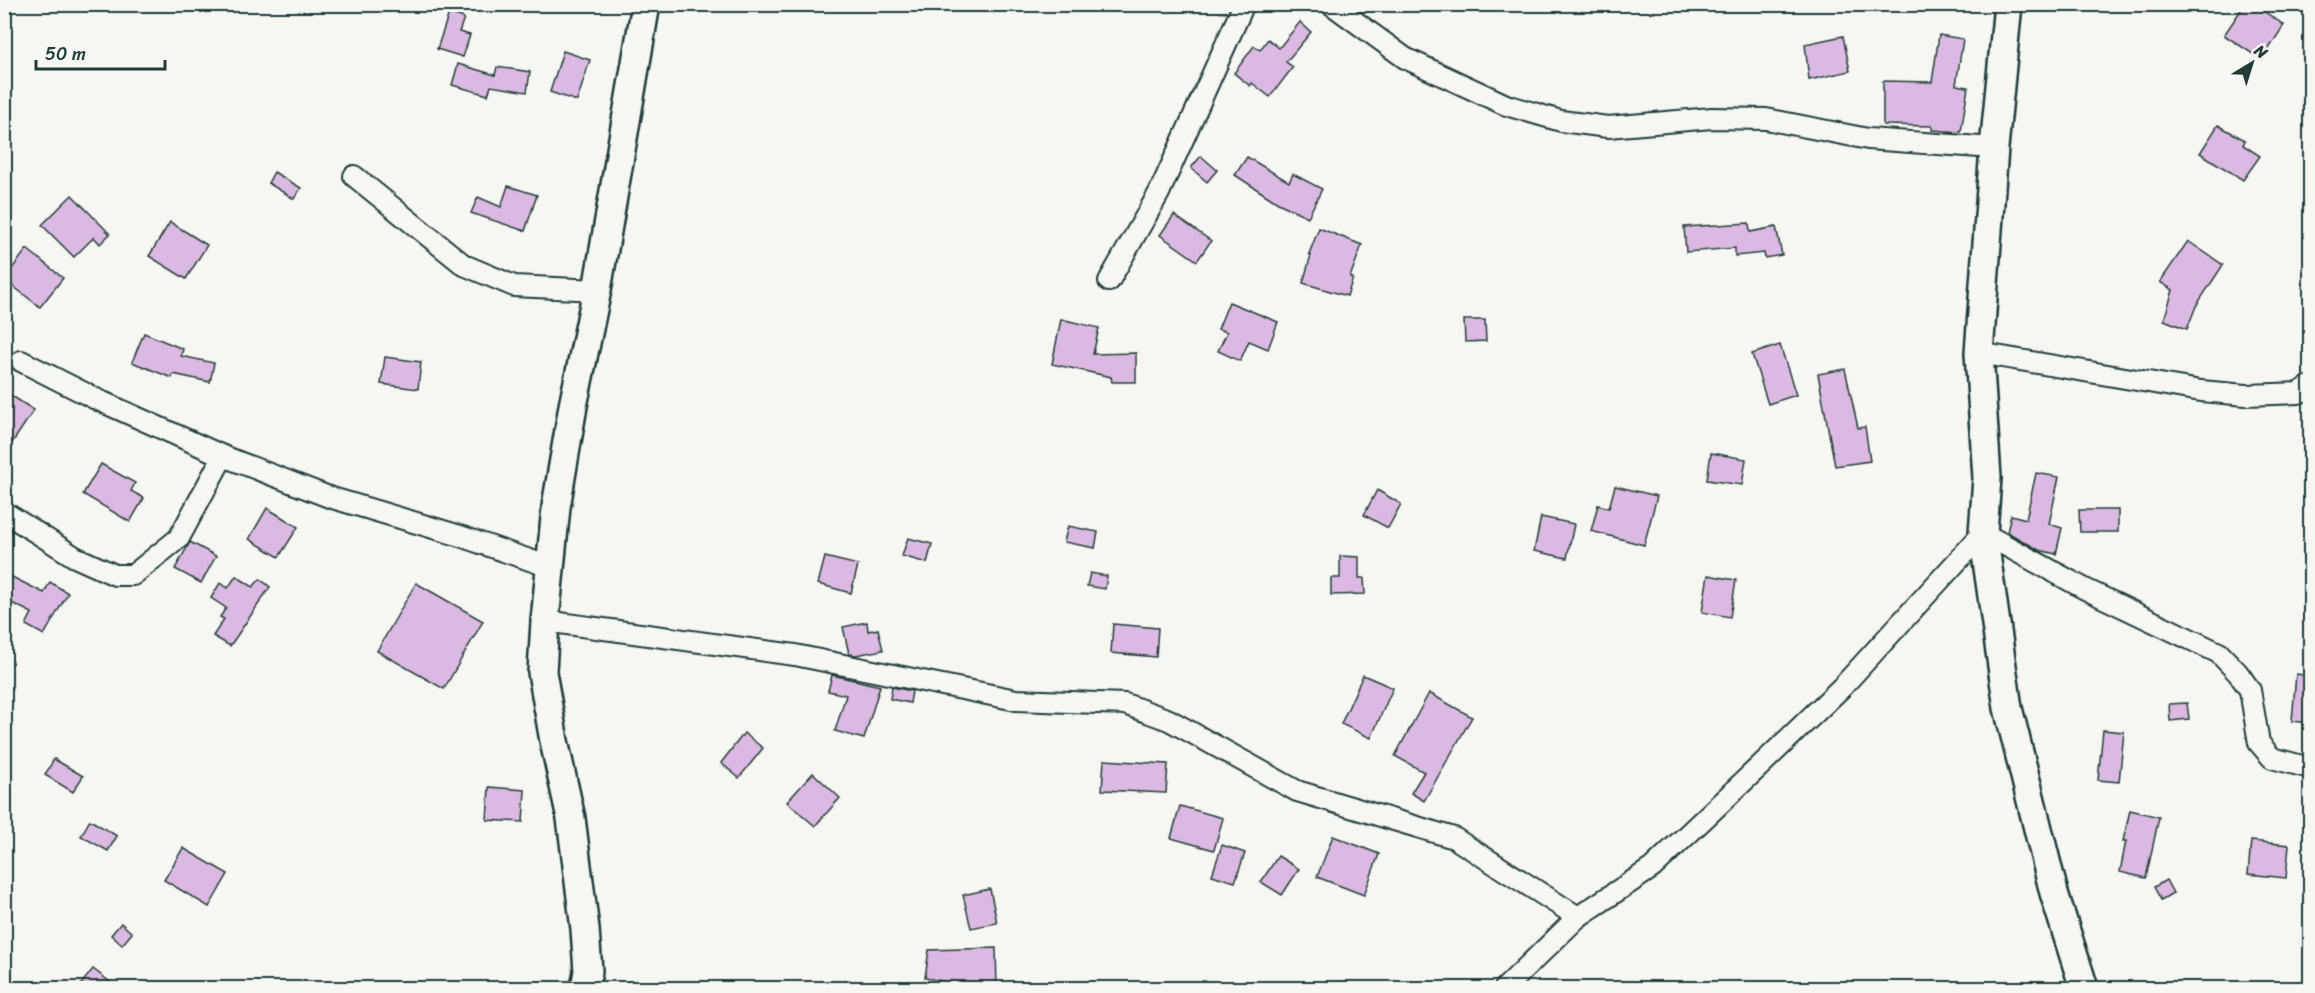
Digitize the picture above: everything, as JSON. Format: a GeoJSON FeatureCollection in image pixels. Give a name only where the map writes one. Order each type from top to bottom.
{"type":"FeatureCollection","features":[{"type":"Feature","properties":{"kind":"street"},"geometry":{"type":"LineString","coordinates":[[585,988],[588,971],[585,929],[571,818],[542,672],[545,621],[556,507],[571,417],[597,290],[646,4]]}},
{"type":"Feature","properties":{"kind":"street"},"geometry":{"type":"LineString","coordinates":[[1109,281],[1159,193],[1244,4]]}},
{"type":"Feature","properties":{"kind":"street"},"geometry":{"type":"LineString","coordinates":[[1331,4],[1405,58],[1506,105],[1561,121],[1608,127],[1712,118],[1766,119],[1868,139],[1994,148]]}},
{"type":"Feature","properties":{"kind":"street"},"geometry":{"type":"LineString","coordinates":[[2008,4],[1994,148],[1979,353],[1987,478],[1983,533],[2008,708],[2054,893],[2084,988]]}},
{"type":"Feature","properties":{"kind":"street"},"geometry":{"type":"LineString","coordinates":[[354,176],[464,265],[514,286],[597,290]]}},
{"type":"Feature","properties":{"kind":"street"},"geometry":{"type":"LineString","coordinates":[[1979,353],[2190,389],[2246,395],[2299,393],[2310,386]]}},
{"type":"Feature","properties":{"kind":"street"},"geometry":{"type":"LineString","coordinates":[[21,361],[96,399],[223,456],[329,498],[457,535],[550,567]]}},
{"type":"Feature","properties":{"kind":"street"},"geometry":{"type":"LineString","coordinates":[[4,512],[75,557],[115,575],[133,575],[179,538],[223,456]]}},
{"type":"Feature","properties":{"kind":"street"},"geometry":{"type":"LineString","coordinates":[[1983,533],[2085,589],[2219,653],[2250,690],[2259,743],[2272,758],[2310,768]]}},
{"type":"Feature","properties":{"kind":"street"},"geometry":{"type":"LineString","coordinates":[[1505,988],[1578,917],[1652,868],[1762,764],[1842,687],[1983,533]]}},
{"type":"Feature","properties":{"kind":"street"},"geometry":{"type":"LineString","coordinates":[[545,621],[795,656],[1016,700],[1125,704],[1169,720],[1297,792],[1455,838],[1578,917]]}},
{"type":"Feature","properties":{"kind":"building"},"geometry":{"type":"Polygon","coordinates":[[[2245,4],[2253,4],[2284,25],[2262,60],[2224,35],[2245,4]]]}},
{"type":"Feature","properties":{"kind":"building"},"geometry":{"type":"Polygon","coordinates":[[[449,13],[464,18],[459,32],[470,35],[463,57],[437,49],[449,13]]]}},
{"type":"Feature","properties":{"kind":"building"},"geometry":{"type":"Polygon","coordinates":[[[1300,22],[1311,32],[1286,62],[1293,67],[1270,97],[1252,83],[1250,86],[1234,73],[1254,46],[1260,50],[1268,39],[1279,48],[1300,22]]]}},
{"type":"Feature","properties":{"kind":"building"},"geometry":{"type":"Polygon","coordinates":[[[1939,35],[1963,39],[1956,85],[1968,87],[1961,132],[1932,130],[1932,126],[1883,125],[1883,81],[1932,82],[1939,35]]]}},
{"type":"Feature","properties":{"kind":"building"},"geometry":{"type":"Polygon","coordinates":[[[1843,36],[1850,71],[1809,80],[1805,44],[1843,36]]]}},
{"type":"Feature","properties":{"kind":"building"},"geometry":{"type":"Polygon","coordinates":[[[563,51],[590,60],[577,101],[550,92],[563,51]]]}},
{"type":"Feature","properties":{"kind":"building"},"geometry":{"type":"Polygon","coordinates":[[[458,64],[495,75],[497,67],[530,72],[527,92],[491,86],[488,95],[452,85],[458,64]]]}},
{"type":"Feature","properties":{"kind":"building"},"geometry":{"type":"Polygon","coordinates":[[[2218,125],[2245,140],[2243,145],[2260,156],[2243,180],[2200,153],[2218,125]]]}},
{"type":"Feature","properties":{"kind":"building"},"geometry":{"type":"Polygon","coordinates":[[[1201,156],[1217,170],[1207,182],[1191,168],[1201,156]]]}},
{"type":"Feature","properties":{"kind":"building"},"geometry":{"type":"Polygon","coordinates":[[[1247,157],[1289,182],[1293,174],[1322,189],[1308,217],[1278,203],[1235,175],[1247,157]]]}},
{"type":"Feature","properties":{"kind":"building"},"geometry":{"type":"Polygon","coordinates":[[[274,172],[301,188],[294,199],[268,183],[274,172]]]}},
{"type":"Feature","properties":{"kind":"building"},"geometry":{"type":"Polygon","coordinates":[[[508,186],[537,195],[525,231],[471,213],[478,197],[501,207],[508,186]]]}},
{"type":"Feature","properties":{"kind":"building"},"geometry":{"type":"Polygon","coordinates":[[[72,195],[110,234],[100,244],[94,237],[74,257],[42,225],[72,195]]]}},
{"type":"Feature","properties":{"kind":"building"},"geometry":{"type":"Polygon","coordinates":[[[1174,215],[1211,241],[1197,261],[1160,235],[1174,215]]]}},
{"type":"Feature","properties":{"kind":"building"},"geometry":{"type":"Polygon","coordinates":[[[170,222],[207,245],[186,279],[149,256],[170,222]]]}},
{"type":"Feature","properties":{"kind":"building"},"geometry":{"type":"Polygon","coordinates":[[[1749,223],[1750,232],[1776,227],[1782,255],[1765,258],[1764,253],[1735,256],[1735,248],[1686,252],[1684,227],[1749,223]]]}},
{"type":"Feature","properties":{"kind":"building"},"geometry":{"type":"Polygon","coordinates":[[[1319,228],[1362,245],[1350,277],[1353,278],[1347,296],[1303,283],[1311,255],[1309,254],[1319,228]]]}},
{"type":"Feature","properties":{"kind":"building"},"geometry":{"type":"Polygon","coordinates":[[[2188,241],[2223,265],[2196,306],[2187,329],[2164,320],[2173,290],[2160,282],[2188,241]]]}},
{"type":"Feature","properties":{"kind":"building"},"geometry":{"type":"Polygon","coordinates":[[[27,249],[63,278],[40,307],[4,279],[27,249]]]}},
{"type":"Feature","properties":{"kind":"building"},"geometry":{"type":"Polygon","coordinates":[[[1229,302],[1278,322],[1268,349],[1249,341],[1240,361],[1218,351],[1227,332],[1218,329],[1229,302]]]}},
{"type":"Feature","properties":{"kind":"building"},"geometry":{"type":"Polygon","coordinates":[[[1061,319],[1099,328],[1093,354],[1136,353],[1136,382],[1112,382],[1111,377],[1052,364],[1061,319]]]}},
{"type":"Feature","properties":{"kind":"building"},"geometry":{"type":"Polygon","coordinates":[[[1464,320],[1485,320],[1486,341],[1465,342],[1464,320]]]}},
{"type":"Feature","properties":{"kind":"building"},"geometry":{"type":"Polygon","coordinates":[[[144,333],[183,349],[181,356],[214,363],[210,382],[173,374],[172,378],[132,362],[144,333]]]}},
{"type":"Feature","properties":{"kind":"building"},"geometry":{"type":"Polygon","coordinates":[[[1780,345],[1796,395],[1768,404],[1752,354],[1780,345]]]}},
{"type":"Feature","properties":{"kind":"building"},"geometry":{"type":"Polygon","coordinates":[[[385,357],[421,362],[418,389],[381,384],[385,357]]]}},
{"type":"Feature","properties":{"kind":"building"},"geometry":{"type":"Polygon","coordinates":[[[1845,369],[1858,428],[1865,427],[1870,461],[1835,466],[1818,374],[1845,369]]]}},
{"type":"Feature","properties":{"kind":"building"},"geometry":{"type":"Polygon","coordinates":[[[4,391],[34,410],[4,455],[4,391]]]}},
{"type":"Feature","properties":{"kind":"building"},"geometry":{"type":"Polygon","coordinates":[[[1711,453],[1746,459],[1742,485],[1707,480],[1711,453]]]}},
{"type":"Feature","properties":{"kind":"building"},"geometry":{"type":"Polygon","coordinates":[[[101,464],[135,483],[131,491],[144,498],[130,522],[83,494],[101,464]]]}},
{"type":"Feature","properties":{"kind":"building"},"geometry":{"type":"Polygon","coordinates":[[[2036,473],[2059,477],[2049,524],[2062,528],[2056,554],[2039,550],[2007,532],[2011,515],[2026,519],[2036,473]]]}},
{"type":"Feature","properties":{"kind":"building"},"geometry":{"type":"Polygon","coordinates":[[[1615,486],[1657,496],[1644,545],[1591,531],[1598,505],[1609,508],[1615,486]]]}},
{"type":"Feature","properties":{"kind":"building"},"geometry":{"type":"Polygon","coordinates":[[[1377,490],[1401,504],[1388,528],[1364,515],[1377,490]]]}},
{"type":"Feature","properties":{"kind":"building"},"geometry":{"type":"Polygon","coordinates":[[[267,508],[298,527],[279,557],[249,539],[267,508]]]}},
{"type":"Feature","properties":{"kind":"building"},"geometry":{"type":"Polygon","coordinates":[[[2079,510],[2118,510],[2118,532],[2080,532],[2079,510]]]}},
{"type":"Feature","properties":{"kind":"building"},"geometry":{"type":"Polygon","coordinates":[[[1541,517],[1574,524],[1567,558],[1534,551],[1541,517]]]}},
{"type":"Feature","properties":{"kind":"building"},"geometry":{"type":"Polygon","coordinates":[[[1068,526],[1098,532],[1095,548],[1064,542],[1068,526]]]}},
{"type":"Feature","properties":{"kind":"building"},"geometry":{"type":"Polygon","coordinates":[[[908,538],[932,544],[927,563],[902,556],[908,538]]]}},
{"type":"Feature","properties":{"kind":"building"},"geometry":{"type":"Polygon","coordinates":[[[190,542],[216,556],[201,583],[175,569],[190,542]]]}},
{"type":"Feature","properties":{"kind":"building"},"geometry":{"type":"Polygon","coordinates":[[[1340,556],[1359,557],[1359,578],[1364,578],[1365,594],[1331,595],[1331,578],[1340,578],[1340,556]]]}},
{"type":"Feature","properties":{"kind":"building"},"geometry":{"type":"Polygon","coordinates":[[[825,557],[858,565],[851,593],[818,584],[825,557]]]}},
{"type":"Feature","properties":{"kind":"building"},"geometry":{"type":"Polygon","coordinates":[[[4,573],[44,593],[50,582],[68,593],[44,635],[26,625],[32,613],[4,599],[4,573]]]}},
{"type":"Feature","properties":{"kind":"building"},"geometry":{"type":"Polygon","coordinates":[[[1090,573],[1107,576],[1105,589],[1087,586],[1090,573]]]}},
{"type":"Feature","properties":{"kind":"building"},"geometry":{"type":"Polygon","coordinates":[[[1708,575],[1736,580],[1730,617],[1702,612],[1708,575]]]}},
{"type":"Feature","properties":{"kind":"building"},"geometry":{"type":"Polygon","coordinates":[[[236,576],[253,587],[260,579],[270,587],[230,646],[213,636],[224,619],[220,617],[226,608],[211,598],[220,583],[228,588],[236,576]]]}},
{"type":"Feature","properties":{"kind":"building"},"geometry":{"type":"Polygon","coordinates":[[[416,583],[483,621],[444,689],[377,651],[416,583]]]}},
{"type":"Feature","properties":{"kind":"building"},"geometry":{"type":"Polygon","coordinates":[[[867,622],[868,631],[878,629],[883,650],[856,655],[849,654],[843,627],[867,622]]]}},
{"type":"Feature","properties":{"kind":"building"},"geometry":{"type":"Polygon","coordinates":[[[1113,624],[1158,628],[1156,657],[1111,653],[1113,624]]]}},
{"type":"Feature","properties":{"kind":"building"},"geometry":{"type":"Polygon","coordinates":[[[2296,674],[2310,676],[2310,723],[2292,721],[2296,674]]]}},
{"type":"Feature","properties":{"kind":"building"},"geometry":{"type":"Polygon","coordinates":[[[832,675],[880,686],[864,739],[835,731],[846,695],[828,691],[832,675]]]}},
{"type":"Feature","properties":{"kind":"building"},"geometry":{"type":"Polygon","coordinates":[[[1363,675],[1393,688],[1371,738],[1341,724],[1363,675]]]}},
{"type":"Feature","properties":{"kind":"building"},"geometry":{"type":"Polygon","coordinates":[[[892,687],[912,691],[910,703],[890,699],[892,687]]]}},
{"type":"Feature","properties":{"kind":"building"},"geometry":{"type":"Polygon","coordinates":[[[1429,693],[1472,717],[1424,801],[1411,793],[1424,772],[1395,756],[1429,693]]]}},
{"type":"Feature","properties":{"kind":"building"},"geometry":{"type":"Polygon","coordinates":[[[2187,703],[2189,719],[2170,721],[2169,704],[2187,703]]]}},
{"type":"Feature","properties":{"kind":"building"},"geometry":{"type":"Polygon","coordinates":[[[2103,730],[2124,732],[2119,782],[2098,780],[2103,730]]]}},
{"type":"Feature","properties":{"kind":"building"},"geometry":{"type":"Polygon","coordinates":[[[744,733],[763,748],[739,778],[721,763],[744,733]]]}},
{"type":"Feature","properties":{"kind":"building"},"geometry":{"type":"Polygon","coordinates":[[[54,759],[83,776],[73,792],[45,775],[54,759]]]}},
{"type":"Feature","properties":{"kind":"building"},"geometry":{"type":"Polygon","coordinates":[[[1104,760],[1168,764],[1166,793],[1102,790],[1104,760]]]}},
{"type":"Feature","properties":{"kind":"building"},"geometry":{"type":"Polygon","coordinates":[[[813,773],[840,798],[815,826],[787,802],[813,773]]]}},
{"type":"Feature","properties":{"kind":"building"},"geometry":{"type":"Polygon","coordinates":[[[489,787],[525,790],[523,822],[487,820],[489,787]]]}},
{"type":"Feature","properties":{"kind":"building"},"geometry":{"type":"Polygon","coordinates":[[[1180,806],[1223,818],[1214,850],[1171,838],[1180,806]]]}},
{"type":"Feature","properties":{"kind":"building"},"geometry":{"type":"Polygon","coordinates":[[[2130,810],[2159,817],[2146,878],[2120,872],[2126,841],[2123,841],[2130,810]]]}},
{"type":"Feature","properties":{"kind":"building"},"geometry":{"type":"Polygon","coordinates":[[[90,820],[117,836],[108,851],[81,836],[90,820]]]}},
{"type":"Feature","properties":{"kind":"building"},"geometry":{"type":"Polygon","coordinates":[[[1333,836],[1379,854],[1364,895],[1317,877],[1333,836]]]}},
{"type":"Feature","properties":{"kind":"building"},"geometry":{"type":"Polygon","coordinates":[[[2251,841],[2289,845],[2286,878],[2248,874],[2251,841]]]}},
{"type":"Feature","properties":{"kind":"building"},"geometry":{"type":"Polygon","coordinates":[[[1222,845],[1245,853],[1235,882],[1212,875],[1222,845]]]}},
{"type":"Feature","properties":{"kind":"building"},"geometry":{"type":"Polygon","coordinates":[[[183,848],[228,874],[209,907],[164,880],[183,848]]]}},
{"type":"Feature","properties":{"kind":"building"},"geometry":{"type":"Polygon","coordinates":[[[1278,856],[1299,869],[1282,895],[1261,882],[1278,856]]]}},
{"type":"Feature","properties":{"kind":"building"},"geometry":{"type":"Polygon","coordinates":[[[2166,880],[2173,893],[2161,900],[2154,887],[2166,880]]]}},
{"type":"Feature","properties":{"kind":"building"},"geometry":{"type":"Polygon","coordinates":[[[990,889],[997,923],[971,928],[963,895],[990,889]]]}},
{"type":"Feature","properties":{"kind":"building"},"geometry":{"type":"Polygon","coordinates":[[[121,923],[132,933],[122,945],[111,935],[121,923]]]}},
{"type":"Feature","properties":{"kind":"building"},"geometry":{"type":"Polygon","coordinates":[[[996,948],[997,988],[965,988],[965,985],[925,978],[929,950],[996,948]]]}},
{"type":"Feature","properties":{"kind":"building"},"geometry":{"type":"Polygon","coordinates":[[[93,969],[118,988],[78,988],[93,969]]]}}]}
